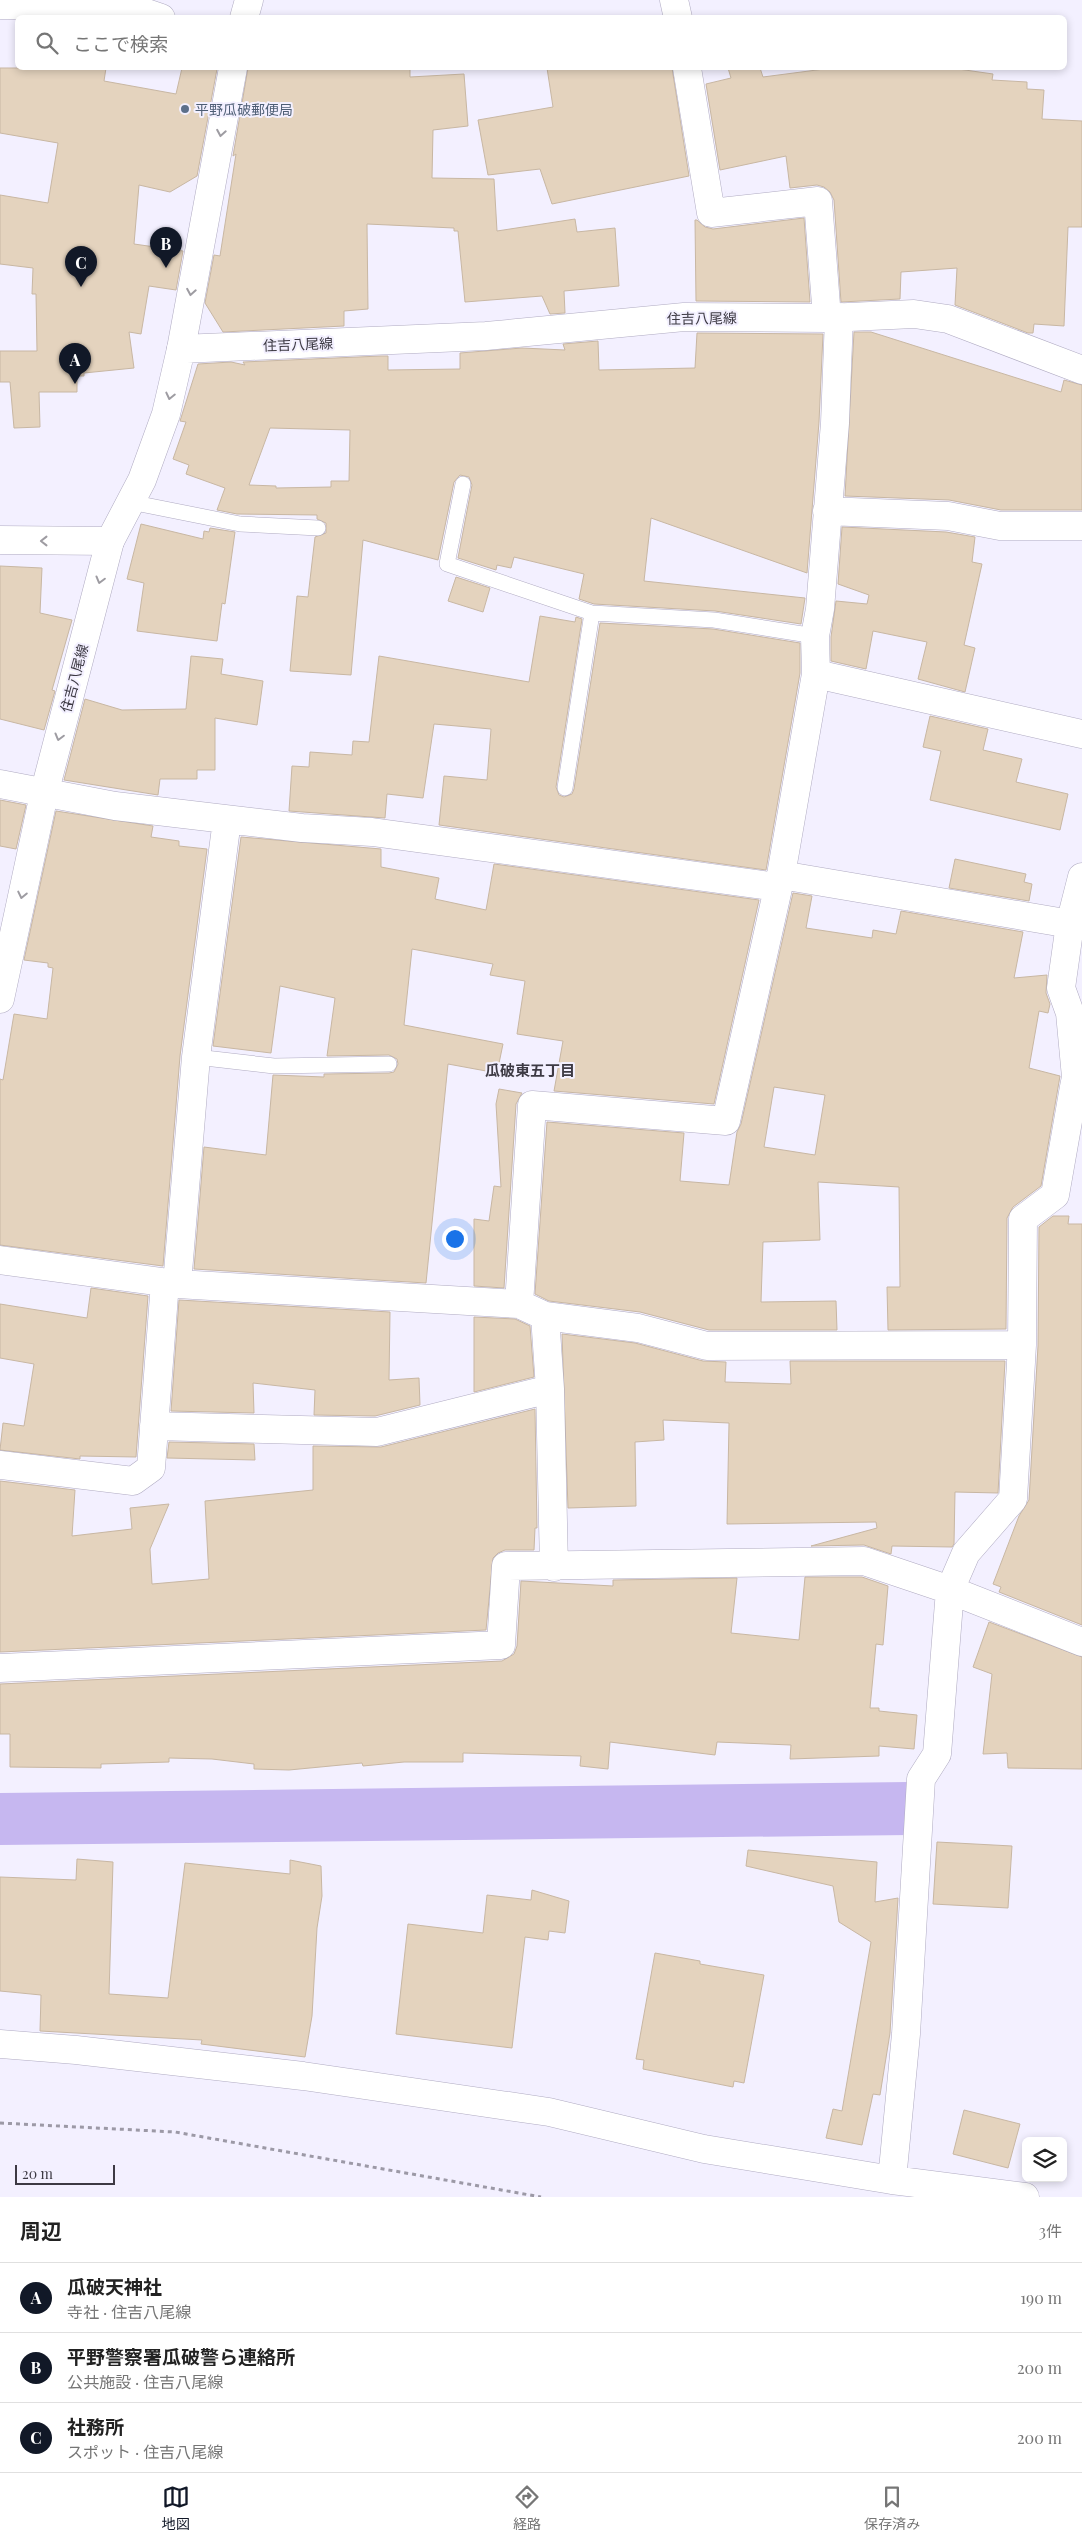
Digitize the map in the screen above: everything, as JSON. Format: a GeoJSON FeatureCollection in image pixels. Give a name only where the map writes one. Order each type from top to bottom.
{"type":"FeatureCollection","features":[{"type":"Feature","properties":{"kind":"street"},"geometry":{"type":"LineString","coordinates":[[245,15],[249,0]]}},
{"type":"Feature","properties":{"kind":"street"},"geometry":{"type":"LineString","coordinates":[[674,0],[677,15]]}},
{"type":"Feature","properties":{"kind":"street"},"geometry":{"type":"LineString","coordinates":[[0,5],[126,6],[152,15]]}},
{"type":"Feature","properties":{"kind":"street"},"geometry":{"type":"LineString","coordinates":[[181,349],[233,70]]}},
{"type":"Feature","properties":{"kind":"street"},"geometry":{"type":"LineString","coordinates":[[519,1304],[532,1105],[726,1121],[779,881],[816,674],[815,636],[820,609],[835,423],[833,318],[818,201],[711,212],[687,70]]}},
{"type":"Feature","properties":{"kind":"street","name":"住吉八尾線"},"geometry":{"type":"LineString","coordinates":[[0,999],[44,794],[110,541],[142,480],[166,414],[181,349],[486,336],[684,317],[833,318],[914,314],[948,319],[1082,370]]}},
{"type":"Feature","properties":{"kind":"street"},"geometry":{"type":"LineString","coordinates":[[827,511],[948,516],[1000,526],[1082,526]]}},
{"type":"Feature","properties":{"kind":"street"},"geometry":{"type":"LineString","coordinates":[[0,540],[110,541]]}},
{"type":"Feature","properties":{"kind":"street"},"geometry":{"type":"LineString","coordinates":[[816,674],[1082,734]]}},
{"type":"Feature","properties":{"kind":"street"},"geometry":{"type":"LineString","coordinates":[[0,784],[44,794],[115,806],[227,820],[372,832],[779,881],[1076,925]]}},
{"type":"Feature","properties":{"kind":"street"},"geometry":{"type":"LineString","coordinates":[[0,1465],[133,1481],[151,1468],[154,1426],[196,1057],[227,820]]}},
{"type":"Feature","properties":{"kind":"street"},"geometry":{"type":"LineString","coordinates":[[892,2180],[906,2034],[921,1779],[937,1754],[950,1590],[966,1553],[1013,1499],[1022,1345],[1024,1218],[1055,1195],[1078,1088],[1070,1013],[1061,988],[1076,925],[1082,877]]}},
{"type":"Feature","properties":{"kind":"street"},"geometry":{"type":"LineString","coordinates":[[0,1260],[171,1283],[519,1304],[545,1316],[638,1328],[707,1346],[1022,1345]]}},
{"type":"Feature","properties":{"kind":"street"},"geometry":{"type":"LineString","coordinates":[[545,1316],[550,1389],[554,1567]]}},
{"type":"Feature","properties":{"kind":"street"},"geometry":{"type":"LineString","coordinates":[[154,1426],[377,1432],[550,1389]]}},
{"type":"Feature","properties":{"kind":"street"},"geometry":{"type":"LineString","coordinates":[[0,1668],[501,1645],[506,1566],[554,1567],[864,1561],[950,1590],[1082,1642]]}},
{"type":"Feature","properties":{"kind":"street"},"geometry":{"type":"LineString","coordinates":[[0,2044],[76,2050],[303,2076],[539,2110],[704,2148],[892,2180],[1025,2197]]}},
{"type":"Feature","properties":{"kind":"lane"},"geometry":{"type":"LineString","coordinates":[[463,484],[447,564],[592,613],[714,620],[815,636]]}},
{"type":"Feature","properties":{"kind":"lane"},"geometry":{"type":"LineString","coordinates":[[130,502],[240,524],[318,528]]}},
{"type":"Feature","properties":{"kind":"lane"},"geometry":{"type":"LineString","coordinates":[[565,788],[592,613]]}},
{"type":"Feature","properties":{"kind":"lane"},"geometry":{"type":"LineString","coordinates":[[196,1057],[274,1066],[389,1064]]}},
{"type":"Feature","properties":{"kind":"path"},"geometry":{"type":"LineString","coordinates":[[0,2123],[175,2132],[542,2197]]}},
{"type":"Feature","properties":{"kind":"shaded area"},"geometry":{"type":"Polygon","coordinates":[[[909,1782],[910,1835],[0,1845],[0,1793],[909,1782]]]}},
{"type":"Feature","properties":{"kind":"building"},"geometry":{"type":"Polygon","coordinates":[[[0,68],[15,68],[15,70],[106,70],[104,81],[176,94],[182,70],[217,70],[197,176],[170,192],[139,185],[134,244],[183,251],[176,290],[149,286],[141,334],[129,332],[134,368],[84,373],[84,376],[77,376],[77,392],[39,392],[40,427],[14,428],[10,382],[0,382],[0,351],[37,351],[36,294],[32,294],[33,268],[0,264],[0,195],[48,203],[58,143],[0,133],[0,68]]]}},
{"type":"Feature","properties":{"kind":"building"},"geometry":{"type":"Polygon","coordinates":[[[248,70],[410,70],[410,77],[464,74],[468,126],[433,130],[432,178],[494,179],[497,231],[575,219],[577,232],[615,228],[619,286],[564,291],[565,313],[550,314],[542,296],[465,302],[458,231],[454,231],[454,228],[367,224],[368,309],[344,311],[344,326],[223,332],[205,303],[214,255],[220,256],[236,154],[233,156],[248,70]]]}},
{"type":"Feature","properties":{"kind":"building"},"geometry":{"type":"Polygon","coordinates":[[[547,70],[672,70],[689,176],[552,204],[540,169],[488,175],[478,120],[553,107],[547,70]]]}},
{"type":"Feature","properties":{"kind":"building"},"geometry":{"type":"Polygon","coordinates":[[[729,70],[761,70],[763,77],[817,70],[965,70],[993,74],[992,80],[1027,82],[1027,89],[1044,90],[1042,119],[1082,121],[1082,227],[1068,227],[1064,326],[1034,324],[1033,333],[1028,333],[955,305],[957,268],[901,272],[900,299],[841,302],[834,200],[830,192],[824,187],[817,185],[790,188],[786,156],[720,170],[706,84],[731,78],[729,70]]]}},
{"type":"Feature","properties":{"kind":"building"},"geometry":{"type":"Polygon","coordinates":[[[804,218],[810,302],[696,301],[695,220],[705,227],[713,229],[804,218]]]}},
{"type":"Feature","properties":{"kind":"building"},"geometry":{"type":"Polygon","coordinates":[[[854,332],[871,332],[1061,392],[1064,380],[1082,385],[1082,510],[1001,510],[949,500],[845,496],[854,332]]]}},
{"type":"Feature","properties":{"kind":"building"},"geometry":{"type":"Polygon","coordinates":[[[697,333],[823,334],[819,422],[807,573],[651,518],[644,581],[805,598],[801,624],[715,611],[594,604],[579,599],[584,574],[514,557],[511,568],[497,565],[496,570],[458,558],[472,485],[469,477],[460,475],[454,482],[438,560],[363,540],[351,675],[290,671],[297,596],[308,597],[315,537],[326,533],[326,523],[317,519],[317,515],[237,514],[217,510],[225,488],[186,474],[189,465],[173,459],[186,422],[180,421],[198,364],[231,362],[245,365],[243,362],[388,356],[388,370],[460,369],[460,353],[522,348],[565,350],[563,344],[598,341],[599,370],[695,368],[697,333]],[[270,428],[249,485],[276,486],[276,488],[331,487],[331,481],[349,481],[350,430],[270,428]]]}},
{"type":"Feature","properties":{"kind":"building"},"geometry":{"type":"Polygon","coordinates":[[[141,524],[203,539],[204,531],[209,532],[210,528],[235,532],[225,604],[222,603],[217,641],[137,631],[144,583],[127,579],[141,524]]]}},
{"type":"Feature","properties":{"kind":"building"},"geometry":{"type":"Polygon","coordinates":[[[842,527],[946,532],[975,537],[972,562],[982,564],[964,645],[975,648],[965,692],[918,679],[927,642],[873,631],[866,669],[831,661],[831,637],[836,601],[867,604],[869,595],[838,584],[842,527]]]}},
{"type":"Feature","properties":{"kind":"building"},"geometry":{"type":"Polygon","coordinates":[[[0,566],[42,568],[40,613],[72,620],[52,690],[55,691],[44,730],[0,719],[0,566]]]}},
{"type":"Feature","properties":{"kind":"building"},"geometry":{"type":"Polygon","coordinates":[[[456,577],[490,588],[483,612],[448,601],[456,577]]]}},
{"type":"Feature","properties":{"kind":"building"},"geometry":{"type":"Polygon","coordinates":[[[540,616],[575,622],[576,617],[582,619],[556,787],[559,795],[564,797],[572,794],[574,789],[600,623],[713,629],[800,643],[800,673],[766,870],[439,825],[444,776],[487,780],[491,729],[434,724],[423,798],[387,794],[385,818],[289,811],[292,766],[309,767],[310,752],[352,755],[353,741],[369,742],[379,656],[529,682],[540,616]]]}},
{"type":"Feature","properties":{"kind":"building"},"geometry":{"type":"Polygon","coordinates":[[[191,656],[223,659],[221,674],[263,681],[257,725],[215,718],[215,770],[197,770],[197,779],[160,779],[158,795],[64,780],[85,699],[122,710],[186,709],[191,656]]]}},
{"type":"Feature","properties":{"kind":"building"},"geometry":{"type":"Polygon","coordinates":[[[930,716],[988,729],[983,750],[1022,759],[1016,782],[1068,794],[1060,830],[930,800],[941,751],[923,747],[930,716]]]}},
{"type":"Feature","properties":{"kind":"building"},"geometry":{"type":"Polygon","coordinates":[[[0,800],[26,805],[16,849],[0,846],[0,800]]]}},
{"type":"Feature","properties":{"kind":"building"},"geometry":{"type":"Polygon","coordinates":[[[56,811],[153,826],[151,837],[179,841],[179,846],[207,849],[180,1056],[163,1266],[0,1245],[0,1079],[3,1080],[14,1014],[47,1019],[53,968],[48,967],[48,963],[24,960],[56,811]]]}},
{"type":"Feature","properties":{"kind":"building"},"geometry":{"type":"Polygon","coordinates":[[[241,837],[381,849],[381,867],[439,878],[435,899],[486,910],[494,864],[759,900],[714,1104],[554,1091],[563,1041],[517,1034],[525,981],[490,975],[493,964],[412,949],[404,1025],[503,1044],[497,1073],[448,1064],[426,1283],[194,1269],[204,1147],[266,1155],[273,1075],[324,1077],[324,1074],[389,1073],[394,1072],[398,1064],[397,1059],[389,1055],[327,1056],[335,998],[280,986],[271,1053],[213,1046],[241,837]]]}},
{"type":"Feature","properties":{"kind":"building"},"geometry":{"type":"Polygon","coordinates":[[[955,859],[1026,874],[1024,882],[1032,884],[1029,901],[949,888],[955,859]]]}},
{"type":"Feature","properties":{"kind":"building"},"geometry":{"type":"Polygon","coordinates":[[[793,893],[812,896],[806,928],[872,938],[873,930],[896,934],[901,911],[1023,932],[1014,978],[1047,975],[1046,993],[1050,1004],[1048,1013],[1039,1011],[1029,1068],[1060,1076],[1041,1186],[1013,1207],[1007,1218],[1006,1329],[888,1330],[887,1287],[900,1287],[899,1187],[818,1182],[820,1240],[763,1242],[761,1302],[836,1301],[837,1330],[709,1330],[640,1312],[549,1301],[535,1294],[547,1122],[684,1133],[680,1181],[729,1185],[737,1132],[741,1124],[793,893]],[[774,1087],[764,1147],[815,1155],[825,1095],[774,1087]]]}},
{"type":"Feature","properties":{"kind":"building"},"geometry":{"type":"Polygon","coordinates":[[[499,1089],[522,1093],[516,1104],[504,1288],[474,1286],[474,1219],[489,1221],[494,1186],[501,1187],[496,1104],[499,1089]]]}},
{"type":"Feature","properties":{"kind":"building"},"geometry":{"type":"Polygon","coordinates":[[[1053,1216],[1069,1216],[1068,1224],[1082,1224],[1082,1625],[999,1592],[1001,1587],[993,1584],[1019,1516],[1029,1500],[1038,1346],[1039,1227],[1053,1216]]]}},
{"type":"Feature","properties":{"kind":"building"},"geometry":{"type":"Polygon","coordinates":[[[91,1288],[148,1296],[136,1457],[80,1456],[80,1459],[0,1450],[3,1423],[24,1426],[34,1364],[0,1358],[0,1304],[87,1318],[91,1288]]]}},
{"type":"Feature","properties":{"kind":"building"},"geometry":{"type":"Polygon","coordinates":[[[179,1300],[390,1312],[389,1380],[419,1378],[420,1405],[375,1416],[314,1415],[315,1390],[253,1383],[254,1413],[171,1411],[179,1300]]]}},
{"type":"Feature","properties":{"kind":"building"},"geometry":{"type":"Polygon","coordinates":[[[474,1317],[515,1319],[530,1326],[534,1377],[474,1392],[474,1317]]]}},
{"type":"Feature","properties":{"kind":"building"},"geometry":{"type":"Polygon","coordinates":[[[562,1334],[635,1343],[703,1361],[726,1362],[725,1382],[791,1384],[790,1361],[1005,1361],[998,1493],[955,1492],[954,1544],[952,1547],[892,1546],[891,1554],[864,1545],[811,1546],[877,1528],[876,1522],[727,1524],[729,1423],[663,1420],[664,1440],[635,1442],[636,1506],[568,1508],[562,1334]]]}},
{"type":"Feature","properties":{"kind":"building"},"geometry":{"type":"Polygon","coordinates":[[[535,1409],[537,1528],[535,1528],[534,1550],[505,1550],[493,1558],[486,1630],[0,1652],[0,1481],[75,1490],[72,1536],[132,1529],[130,1508],[169,1504],[150,1549],[152,1584],[209,1579],[205,1501],[313,1490],[313,1446],[381,1447],[535,1409]]]}},
{"type":"Feature","properties":{"kind":"building"},"geometry":{"type":"Polygon","coordinates":[[[169,1442],[254,1444],[255,1460],[167,1458],[169,1442]]]}},
{"type":"Feature","properties":{"kind":"building"},"geometry":{"type":"Polygon","coordinates":[[[805,1577],[862,1577],[888,1586],[883,1645],[876,1644],[870,1708],[879,1708],[879,1711],[917,1715],[914,1749],[879,1746],[879,1756],[790,1759],[791,1745],[717,1742],[715,1755],[610,1742],[608,1769],[580,1766],[581,1756],[463,1753],[463,1762],[404,1762],[363,1766],[362,1763],[289,1770],[254,1769],[254,1764],[212,1759],[169,1758],[169,1762],[101,1764],[101,1768],[10,1767],[10,1734],[0,1734],[0,1684],[502,1661],[514,1654],[517,1646],[521,1581],[613,1586],[613,1580],[737,1578],[731,1633],[799,1640],[805,1577]]]}},
{"type":"Feature","properties":{"kind":"building"},"geometry":{"type":"Polygon","coordinates":[[[989,1622],[1082,1657],[1082,1769],[1008,1768],[1007,1753],[983,1754],[992,1674],[973,1667],[989,1622]]]}},
{"type":"Feature","properties":{"kind":"building"},"geometry":{"type":"Polygon","coordinates":[[[937,1842],[1012,1846],[1008,1908],[933,1904],[937,1842]]]}},
{"type":"Feature","properties":{"kind":"building"},"geometry":{"type":"Polygon","coordinates":[[[748,1850],[877,1862],[875,1902],[898,1898],[890,2033],[880,2095],[873,2094],[862,2145],[826,2138],[833,2109],[842,2111],[871,1942],[839,1922],[833,1886],[746,1866],[748,1850]]]}},
{"type":"Feature","properties":{"kind":"building"},"geometry":{"type":"Polygon","coordinates":[[[77,1859],[113,1862],[109,1994],[168,1998],[185,1863],[290,1874],[290,1860],[321,1866],[322,1896],[317,1928],[312,2016],[305,2057],[201,2044],[202,2040],[40,2031],[41,1995],[0,1991],[0,1877],[76,1880],[77,1859]]]}},
{"type":"Feature","properties":{"kind":"building"},"geometry":{"type":"Polygon","coordinates":[[[532,1890],[569,1901],[565,1933],[549,1931],[548,1940],[525,1937],[512,2048],[396,2034],[408,1924],[483,1933],[487,1895],[531,1900],[532,1890]]]}},
{"type":"Feature","properties":{"kind":"building"},"geometry":{"type":"Polygon","coordinates":[[[655,1953],[700,1961],[700,1964],[764,1975],[744,2083],[734,2081],[733,2087],[643,2069],[644,2060],[636,2059],[655,1953]]]}},
{"type":"Feature","properties":{"kind":"building"},"geometry":{"type":"Polygon","coordinates":[[[964,2110],[1020,2124],[1008,2168],[953,2154],[964,2110]]]}},
{"type":"Feature","properties":{"kind":"place","name":"平野瓜破郵便局"},"geometry":{"type":"Point","coordinates":[185,109]}},
{"type":"Feature","properties":{"kind":"place","name":"平野警察署瓜破警ら連絡所"},"geometry":{"type":"Point","coordinates":[166,268]}},
{"type":"Feature","properties":{"kind":"place","name":"社務所"},"geometry":{"type":"Point","coordinates":[81,287]}},
{"type":"Feature","properties":{"kind":"place","name":"瓜破天神社"},"geometry":{"type":"Point","coordinates":[75,384]}},
{"type":"Feature","properties":{"kind":"district","name":"瓜破東五丁目"},"geometry":{"type":"Point","coordinates":[530,1070]}}]}
